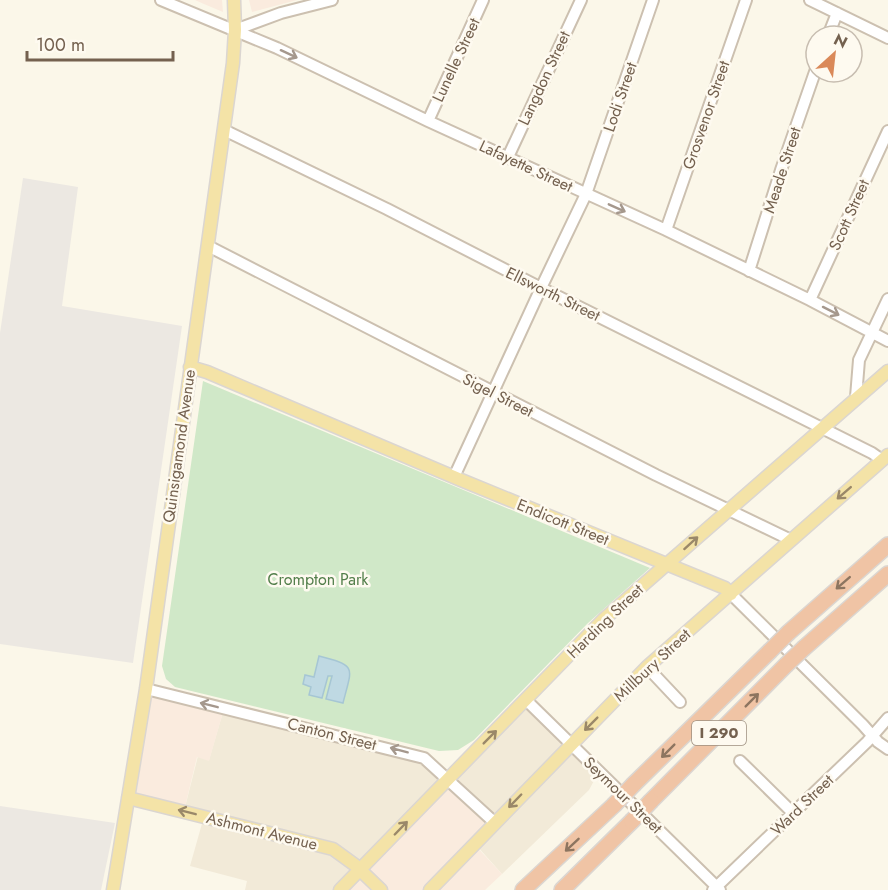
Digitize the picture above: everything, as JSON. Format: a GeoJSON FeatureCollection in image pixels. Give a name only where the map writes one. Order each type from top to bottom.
{"type":"FeatureCollection","features":[{"type":"Feature","properties":{"kind":"highway","name":"I 290"},"geometry":{"type":"LineString","coordinates":[[523,890],[614,805],[788,633],[888,545]]}},
{"type":"Feature","properties":{"kind":"highway","name":"I 290"},"geometry":{"type":"LineString","coordinates":[[562,890],[786,665],[888,574]]}},
{"type":"Feature","properties":{"kind":"highway"},"geometry":{"type":"LineString","coordinates":[[804,648],[888,585]]}},
{"type":"Feature","properties":{"kind":"main road","name":"Quinsigamond Avenue"},"geometry":{"type":"LineString","coordinates":[[113,890],[146,690],[233,63],[234,0]]}},
{"type":"Feature","properties":{"kind":"main road","name":"Endicott Street"},"geometry":{"type":"LineString","coordinates":[[190,367],[207,372],[454,477],[725,588],[731,594]]}},
{"type":"Feature","properties":{"kind":"main road","name":"Harding Street"},"geometry":{"type":"LineString","coordinates":[[340,890],[604,619],[888,371]]}},
{"type":"Feature","properties":{"kind":"main road","name":"Millbury Street"},"geometry":{"type":"LineString","coordinates":[[430,890],[647,667],[885,458]]}},
{"type":"Feature","properties":{"kind":"main road","name":"Ashmont Avenue"},"geometry":{"type":"LineString","coordinates":[[128,798],[324,846],[341,854],[381,890]]}},
{"type":"Feature","properties":{"kind":"street","name":"Lafayette Street"},"geometry":{"type":"LineString","coordinates":[[161,0],[285,52],[428,121],[666,230],[888,341]]}},
{"type":"Feature","properties":{"kind":"street"},"geometry":{"type":"LineString","coordinates":[[235,30],[281,13],[332,0]]}},
{"type":"Feature","properties":{"kind":"street","name":"Lunelle Street"},"geometry":{"type":"LineString","coordinates":[[428,121],[483,0]]}},
{"type":"Feature","properties":{"kind":"street","name":"Langdon Street"},"geometry":{"type":"LineString","coordinates":[[508,157],[581,0]]}},
{"type":"Feature","properties":{"kind":"street","name":"Lodi Street"},"geometry":{"type":"LineString","coordinates":[[454,477],[586,194],[653,0]]}},
{"type":"Feature","properties":{"kind":"street","name":"Grosvenor Street"},"geometry":{"type":"LineString","coordinates":[[666,230],[747,0]]}},
{"type":"Feature","properties":{"kind":"street"},"geometry":{"type":"LineString","coordinates":[[810,0],[888,38]]}},
{"type":"Feature","properties":{"kind":"street"},"geometry":{"type":"LineString","coordinates":[[833,24],[837,13]]}},
{"type":"Feature","properties":{"kind":"street","name":"Meade Street"},"geometry":{"type":"LineString","coordinates":[[749,271],[811,84]]}},
{"type":"Feature","properties":{"kind":"street","name":"Ellsworth Street"},"geometry":{"type":"LineString","coordinates":[[224,129],[885,458]]}},
{"type":"Feature","properties":{"kind":"street","name":"Scott Street"},"geometry":{"type":"LineString","coordinates":[[810,300],[888,131]]}},
{"type":"Feature","properties":{"kind":"street","name":"Sigel Street"},"geometry":{"type":"LineString","coordinates":[[208,246],[494,393],[791,540]]}},
{"type":"Feature","properties":{"kind":"street"},"geometry":{"type":"LineString","coordinates":[[856,397],[859,360],[888,299]]}},
{"type":"Feature","properties":{"kind":"street","name":"Endicott Street"},"geometry":{"type":"LineString","coordinates":[[731,594],[872,736],[888,749]]}},
{"type":"Feature","properties":{"kind":"street"},"geometry":{"type":"LineString","coordinates":[[647,667],[680,702]]}},
{"type":"Feature","properties":{"kind":"street","name":"Canton Street"},"geometry":{"type":"LineString","coordinates":[[146,690],[424,758],[449,778],[495,822]]}},
{"type":"Feature","properties":{"kind":"street","name":"Seymour Street"},"geometry":{"type":"LineString","coordinates":[[526,700],[716,889]]}},
{"type":"Feature","properties":{"kind":"street","name":"Ward Street"},"geometry":{"type":"LineString","coordinates":[[716,889],[888,718]]}},
{"type":"Feature","properties":{"kind":"street"},"geometry":{"type":"LineString","coordinates":[[740,761],[793,813]]}},
{"type":"Feature","properties":{"kind":"shaded area"},"geometry":{"type":"Polygon","coordinates":[[[195,0],[222,0],[223,12],[204,4],[195,0]]]}},
{"type":"Feature","properties":{"kind":"shaded area"},"geometry":{"type":"Polygon","coordinates":[[[249,0],[297,0],[252,12],[249,0]]]}},
{"type":"Feature","properties":{"kind":"shaded area"},"geometry":{"type":"Polygon","coordinates":[[[23,178],[78,187],[62,306],[182,326],[133,663],[0,644],[0,333],[23,178]]]}},
{"type":"Feature","properties":{"kind":"shaded area"},"geometry":{"type":"Polygon","coordinates":[[[151,695],[223,712],[209,761],[197,757],[183,815],[135,803],[151,695]]]}},
{"type":"Feature","properties":{"kind":"shaded area"},"geometry":{"type":"Polygon","coordinates":[[[526,706],[597,775],[589,790],[502,874],[477,846],[500,820],[455,778],[526,706]]]}},
{"type":"Feature","properties":{"kind":"shaded area"},"geometry":{"type":"Polygon","coordinates":[[[223,712],[422,759],[444,777],[336,890],[245,890],[247,881],[190,866],[203,820],[183,815],[198,756],[209,760],[223,712]]]}},
{"type":"Feature","properties":{"kind":"shaded area"},"geometry":{"type":"Polygon","coordinates":[[[444,777],[491,824],[473,843],[502,874],[485,890],[336,890],[444,777]]]}},
{"type":"Feature","properties":{"kind":"shaded area"},"geometry":{"type":"Polygon","coordinates":[[[0,806],[115,823],[101,890],[0,890],[0,806]]]}},
{"type":"Feature","properties":{"kind":"green space","name":"Crompton Park"},"geometry":{"type":"Polygon","coordinates":[[[203,381],[650,568],[588,623],[474,740],[458,750],[439,751],[175,687],[166,679],[162,666],[203,381]]]}},
{"type":"Feature","properties":{"kind":"water"},"geometry":{"type":"Polygon","coordinates":[[[319,656],[340,662],[349,670],[349,682],[343,703],[326,699],[332,676],[328,676],[322,698],[309,695],[311,687],[303,684],[305,675],[314,677],[319,656]]]}}]}
